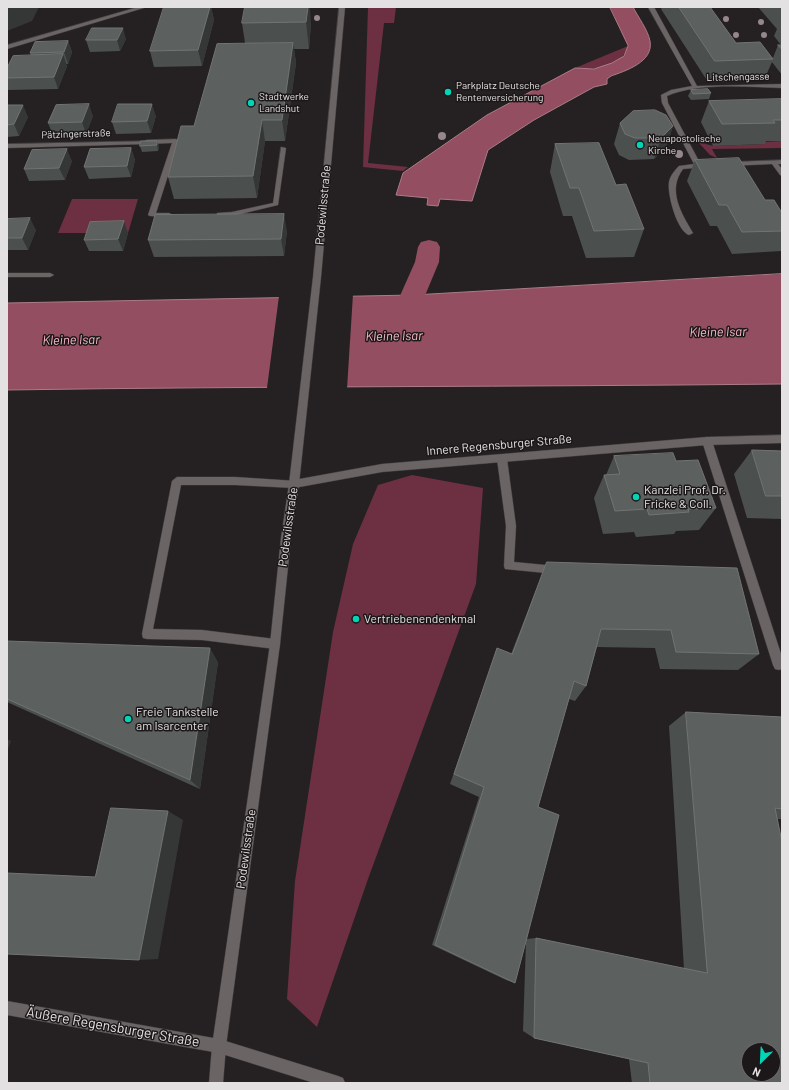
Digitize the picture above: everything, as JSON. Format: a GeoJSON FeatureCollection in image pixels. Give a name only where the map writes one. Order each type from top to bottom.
{"type":"FeatureCollection","features":[{"type":"Feature","properties":{"kind":"street"},"geometry":{"type":"LineString","coordinates":[[7,47],[144,7]]}},
{"type":"Feature","properties":{"kind":"street","name":"Podewilsstraße"},"geometry":{"type":"LineString","coordinates":[[216,1083],[219,1046],[275,644],[286,538],[299,442],[317,277],[342,7]]}},
{"type":"Feature","properties":{"kind":"street"},"geometry":{"type":"LineString","coordinates":[[651,7],[695,87]]}},
{"type":"Feature","properties":{"kind":"street","name":"Litschengasse"},"geometry":{"type":"LineString","coordinates":[[698,165],[665,103],[664,94],[670,90],[695,87],[782,86]]}},
{"type":"Feature","properties":{"kind":"street","name":"Pätzingerstraße"},"geometry":{"type":"LineString","coordinates":[[7,146],[176,141],[152,215],[173,215]]}},
{"type":"Feature","properties":{"kind":"street"},"geometry":{"type":"LineString","coordinates":[[210,214],[232,214],[276,204],[283,148]]}},
{"type":"Feature","properties":{"kind":"street"},"geometry":{"type":"LineString","coordinates":[[774,162],[782,174]]}},
{"type":"Feature","properties":{"kind":"street"},"geometry":{"type":"LineString","coordinates":[[721,164],[782,162]]}},
{"type":"Feature","properties":{"kind":"street"},"geometry":{"type":"LineString","coordinates":[[689,233],[677,213],[672,191],[673,179],[681,167],[714,165]]}},
{"type":"Feature","properties":{"kind":"street"},"geometry":{"type":"LineString","coordinates":[[7,275],[50,275]]}},
{"type":"Feature","properties":{"kind":"street","name":"Innere Regensburger Straße"},"geometry":{"type":"LineString","coordinates":[[275,644],[202,635],[147,634],[177,481],[235,481],[294,484],[363,470],[707,441],[782,439]]}},
{"type":"Feature","properties":{"kind":"street"},"geometry":{"type":"LineString","coordinates":[[707,441],[779,665]]}},
{"type":"Feature","properties":{"kind":"street"},"geometry":{"type":"LineString","coordinates":[[502,459],[511,526],[509,566],[565,570]]}},
{"type":"Feature","properties":{"kind":"street","name":"Äußere Regensburger Straße"},"geometry":{"type":"LineString","coordinates":[[7,1008],[219,1046],[338,1083]]}},
{"type":"Feature","properties":{"kind":"shaded area"},"geometry":{"type":"Polygon","coordinates":[[[368,7],[396,7],[394,23],[384,23],[368,163],[408,167],[403,171],[363,167],[368,7]]]}},
{"type":"Feature","properties":{"kind":"shaded area"},"geometry":{"type":"Polygon","coordinates":[[[628,46],[625,53],[614,63],[599,68],[575,68],[628,46]]]}},
{"type":"Feature","properties":{"kind":"shaded area"},"geometry":{"type":"Polygon","coordinates":[[[782,141],[782,148],[712,149],[717,158],[710,155],[698,142],[713,146],[764,144],[763,142],[782,141]]]}},
{"type":"Feature","properties":{"kind":"shaded area"},"geometry":{"type":"Polygon","coordinates":[[[72,199],[138,199],[128,233],[58,233],[72,199]]]}},
{"type":"Feature","properties":{"kind":"shaded area"},"geometry":{"type":"Polygon","coordinates":[[[412,475],[483,488],[476,584],[368,879],[317,1027],[287,999],[295,881],[333,632],[353,544],[378,485],[412,475]]]}},
{"type":"Feature","properties":{"kind":"water"},"geometry":{"type":"Polygon","coordinates":[[[610,7],[633,7],[645,28],[650,41],[648,55],[643,60],[631,68],[611,76],[607,79],[607,84],[594,87],[534,120],[488,150],[472,201],[440,199],[438,206],[427,205],[428,198],[396,195],[403,173],[487,115],[575,68],[594,69],[612,63],[624,56],[628,46],[610,7]]]}},
{"type":"Feature","properties":{"kind":"water","name":"Kleine Isar"},"geometry":{"type":"Polygon","coordinates":[[[782,274],[782,384],[7,390],[7,303],[413,295],[782,274]]]}},
{"type":"Feature","properties":{"kind":"pier"},"geometry":{"type":"Polygon","coordinates":[[[353,294],[347,389],[267,388],[279,296],[353,294]]]}},
{"type":"Feature","properties":{"kind":"building"},"geometry":{"type":"Polygon","coordinates":[[[164,7],[210,7],[198,50],[150,51],[164,7]]]}},
{"type":"Feature","properties":{"kind":"building"},"geometry":{"type":"Polygon","coordinates":[[[245,7],[308,7],[306,22],[242,23],[245,7]]]}},
{"type":"Feature","properties":{"kind":"building"},"geometry":{"type":"Polygon","coordinates":[[[679,7],[710,7],[736,43],[760,42],[773,59],[715,61],[679,7]]]}},
{"type":"Feature","properties":{"kind":"building"},"geometry":{"type":"Polygon","coordinates":[[[92,28],[123,28],[117,40],[86,40],[92,28]]]}},
{"type":"Feature","properties":{"kind":"building"},"geometry":{"type":"Polygon","coordinates":[[[68,41],[64,52],[30,53],[35,42],[68,41]]]}},
{"type":"Feature","properties":{"kind":"building","name":"Stadtwerke Landshut"},"geometry":{"type":"Polygon","coordinates":[[[293,43],[282,120],[262,120],[253,176],[168,177],[181,126],[194,126],[217,44],[293,43]]]}},
{"type":"Feature","properties":{"kind":"building"},"geometry":{"type":"Polygon","coordinates":[[[63,54],[54,77],[7,78],[7,68],[13,56],[63,54]]]}},
{"type":"Feature","properties":{"kind":"building"},"geometry":{"type":"Polygon","coordinates":[[[708,89],[711,93],[693,94],[691,90],[708,89]]]}},
{"type":"Feature","properties":{"kind":"building"},"geometry":{"type":"Polygon","coordinates":[[[782,99],[782,120],[773,120],[775,123],[722,124],[709,101],[782,99]]]}},
{"type":"Feature","properties":{"kind":"building"},"geometry":{"type":"Polygon","coordinates":[[[89,104],[82,122],[48,123],[56,105],[89,104]]]}},
{"type":"Feature","properties":{"kind":"building"},"geometry":{"type":"Polygon","coordinates":[[[118,104],[152,104],[147,121],[112,122],[118,104]]]}},
{"type":"Feature","properties":{"kind":"building"},"geometry":{"type":"Polygon","coordinates":[[[7,105],[23,105],[14,124],[7,125],[7,105]]]}},
{"type":"Feature","properties":{"kind":"building"},"geometry":{"type":"Polygon","coordinates":[[[655,110],[666,115],[673,126],[661,138],[635,138],[625,134],[620,123],[633,111],[655,110]]]}},
{"type":"Feature","properties":{"kind":"building"},"geometry":{"type":"Polygon","coordinates":[[[141,141],[157,141],[157,145],[140,146],[141,141]]]}},
{"type":"Feature","properties":{"kind":"building"},"geometry":{"type":"Polygon","coordinates":[[[599,143],[616,185],[626,184],[644,229],[594,231],[579,188],[570,188],[555,144],[599,143]]]}},
{"type":"Feature","properties":{"kind":"building"},"geometry":{"type":"Polygon","coordinates":[[[131,148],[127,166],[84,167],[90,149],[131,148]]]}},
{"type":"Feature","properties":{"kind":"building"},"geometry":{"type":"Polygon","coordinates":[[[67,149],[59,168],[24,169],[32,150],[67,149]]]}},
{"type":"Feature","properties":{"kind":"building"},"geometry":{"type":"Polygon","coordinates":[[[739,158],[765,200],[774,200],[782,213],[782,231],[742,232],[727,205],[719,205],[695,160],[739,158]]]}},
{"type":"Feature","properties":{"kind":"building"},"geometry":{"type":"Polygon","coordinates":[[[284,214],[281,239],[148,240],[155,215],[284,214]]]}},
{"type":"Feature","properties":{"kind":"building"},"geometry":{"type":"Polygon","coordinates":[[[30,218],[22,238],[7,238],[7,219],[30,218]]]}},
{"type":"Feature","properties":{"kind":"building"},"geometry":{"type":"Polygon","coordinates":[[[124,221],[118,239],[84,240],[90,222],[124,221]]]}},
{"type":"Feature","properties":{"kind":"building"},"geometry":{"type":"Polygon","coordinates":[[[752,450],[782,451],[782,496],[766,496],[752,450]]]}},
{"type":"Feature","properties":{"kind":"building"},"geometry":{"type":"Polygon","coordinates":[[[673,453],[676,461],[698,460],[716,508],[688,509],[689,512],[649,515],[647,509],[615,511],[604,475],[620,474],[614,456],[673,453]]]}},
{"type":"Feature","properties":{"kind":"building"},"geometry":{"type":"Polygon","coordinates":[[[547,562],[737,568],[759,654],[676,652],[671,630],[601,629],[586,686],[574,681],[538,807],[559,815],[515,983],[435,945],[484,787],[454,774],[497,648],[512,654],[547,562]]]}},
{"type":"Feature","properties":{"kind":"building"},"geometry":{"type":"Polygon","coordinates":[[[7,641],[210,648],[190,780],[7,699],[7,641]]]}},
{"type":"Feature","properties":{"kind":"building"},"geometry":{"type":"Polygon","coordinates":[[[686,712],[782,717],[782,809],[775,808],[782,842],[782,1083],[650,1083],[648,1063],[534,1038],[536,938],[707,973],[686,712]]]}},
{"type":"Feature","properties":{"kind":"building"},"geometry":{"type":"Polygon","coordinates":[[[111,808],[168,811],[139,960],[7,954],[7,873],[95,877],[111,808]]]}},
{"type":"Feature","properties":{"kind":"waterway","name":"Kleine Isar"},"geometry":{"type":"LineString","coordinates":[[396,334],[427,262],[429,247]]}},
{"type":"Feature","properties":{"kind":"place","name":"Parkplatz Deutsche Rentenversicherung"},"geometry":{"type":"Point","coordinates":[448,92]}},
{"type":"Feature","properties":{"kind":"place","name":"Stadtwerke Landshut"},"geometry":{"type":"Point","coordinates":[251,103]}},
{"type":"Feature","properties":{"kind":"place","name":"Neuapostolische Kirche"},"geometry":{"type":"Point","coordinates":[640,145]}},
{"type":"Feature","properties":{"kind":"place","name":"Kanzlei Prof. Dr. Fricke & Coll."},"geometry":{"type":"Point","coordinates":[636,497]}},
{"type":"Feature","properties":{"kind":"place","name":"Vertriebenendenkmal"},"geometry":{"type":"Point","coordinates":[356,619]}},
{"type":"Feature","properties":{"kind":"place","name":"Freie Tankstelle am Isarcenter"},"geometry":{"type":"Point","coordinates":[128,719]}}]}
